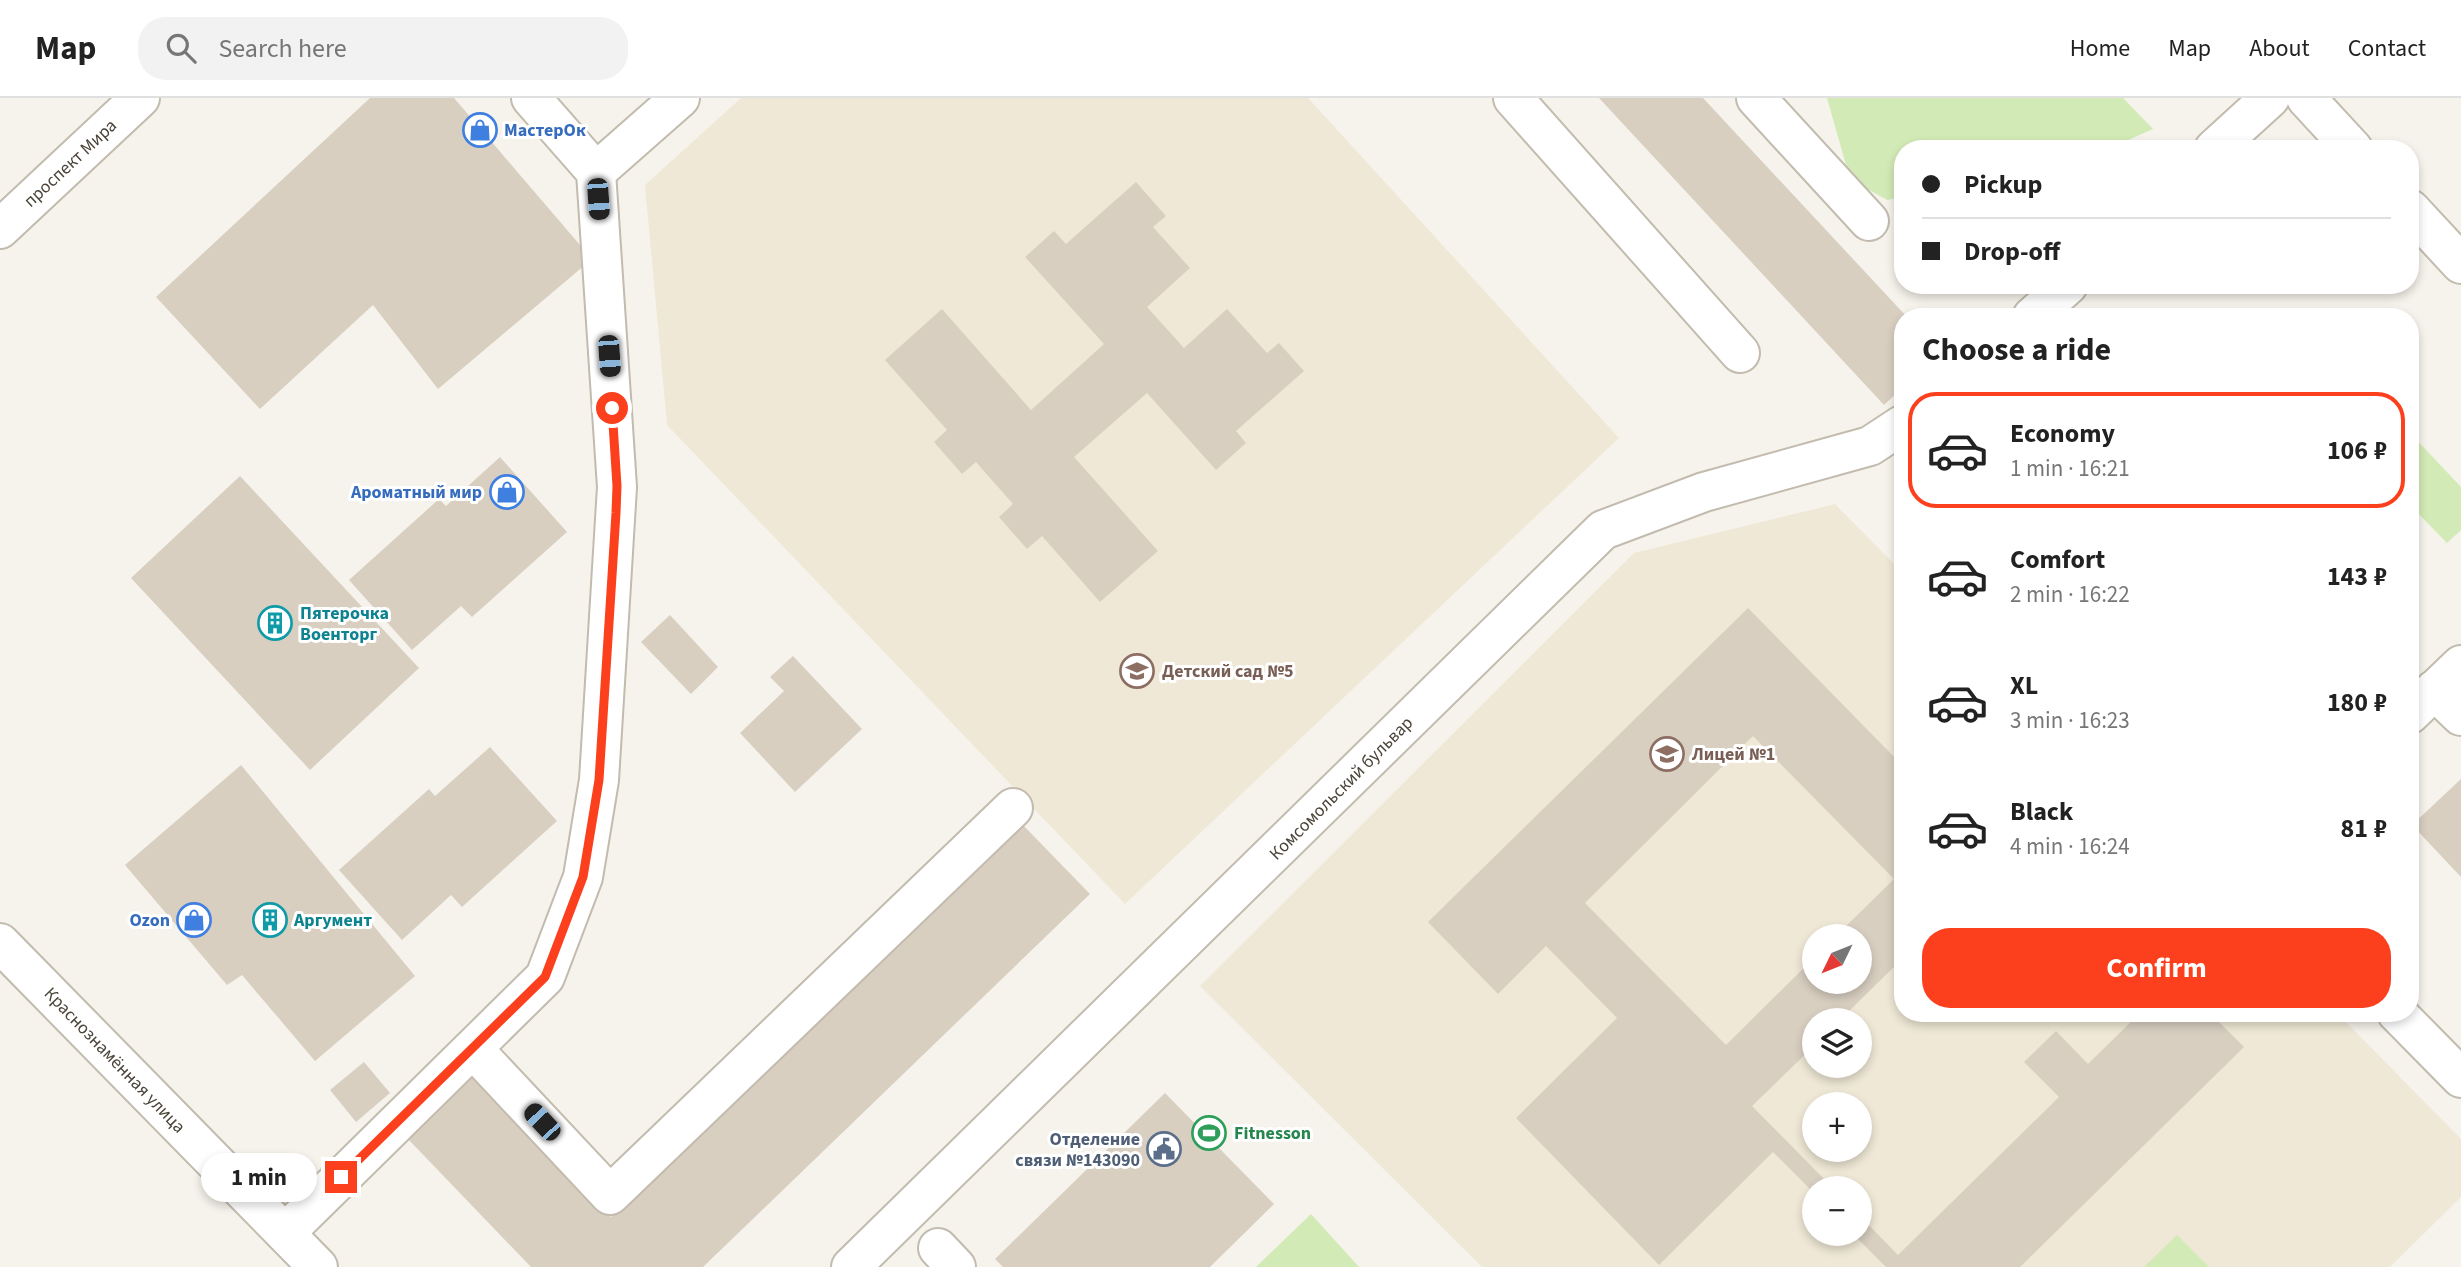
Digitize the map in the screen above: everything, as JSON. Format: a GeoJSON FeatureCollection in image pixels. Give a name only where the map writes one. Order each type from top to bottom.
{"type":"FeatureCollection","features":[{"type":"Feature","properties":{"kind":"street","name":"проспект Мира"},"geometry":{"type":"LineString","coordinates":[[0,229],[140,98]]}},
{"type":"Feature","properties":{"kind":"street"},"geometry":{"type":"LineString","coordinates":[[285,1233],[474,1050],[545,977],[583,877],[599,780],[617,486],[596,172],[531,98]]}},
{"type":"Feature","properties":{"kind":"street"},"geometry":{"type":"LineString","coordinates":[[596,172],[680,98]]}},
{"type":"Feature","properties":{"kind":"street"},"geometry":{"type":"LineString","coordinates":[[1513,98],[1740,353]]}},
{"type":"Feature","properties":{"kind":"street"},"geometry":{"type":"LineString","coordinates":[[1756,98],[1869,221]]}},
{"type":"Feature","properties":{"kind":"street"},"geometry":{"type":"LineString","coordinates":[[2224,140],[2270,98]]}},
{"type":"Feature","properties":{"kind":"street"},"geometry":{"type":"LineString","coordinates":[[2306,98],[2345,140]]}},
{"type":"Feature","properties":{"kind":"street"},"geometry":{"type":"LineString","coordinates":[[2419,219],[2461,264]]}},
{"type":"Feature","properties":{"kind":"street"},"geometry":{"type":"LineString","coordinates":[[2042,308],[2058,294]]}},
{"type":"Feature","properties":{"kind":"street","name":"Комсомольский бульвар"},"geometry":{"type":"LineString","coordinates":[[851,1267],[1603,530],[1704,492],[1870,446],[1894,430]]}},
{"type":"Feature","properties":{"kind":"street"},"geometry":{"type":"LineString","coordinates":[[474,1050],[610,1195],[1013,808]]}},
{"type":"Feature","properties":{"kind":"street","name":"Краснознамённая улица"},"geometry":{"type":"LineString","coordinates":[[0,943],[318,1267]]}},
{"type":"Feature","properties":{"kind":"street"},"geometry":{"type":"LineString","coordinates":[[2406,1022],[2461,1078]]}},
{"type":"Feature","properties":{"kind":"shaded area","name":"Детский сад №5"},"geometry":{"type":"Polygon","coordinates":[[[741,98],[1308,98],[1619,438],[1125,904],[667,425],[645,185],[741,98]]]}},
{"type":"Feature","properties":{"kind":"shaded area","name":"Лицей №1"},"geometry":{"type":"Polygon","coordinates":[[[1835,504],[1894,564],[1894,1022],[2346,1022],[2461,1139],[2461,1197],[2390,1267],[1482,1267],[1200,986],[1634,553],[1835,504]]]}},
{"type":"Feature","properties":{"kind":"green space"},"geometry":{"type":"Polygon","coordinates":[[[1827,98],[2123,98],[2153,129],[2128,140],[1894,140],[1894,199],[1887,200],[1850,179],[1827,98]]]}},
{"type":"Feature","properties":{"kind":"green space"},"geometry":{"type":"Polygon","coordinates":[[[2419,443],[2461,487],[2461,530],[2447,543],[2419,514],[2419,443]]]}},
{"type":"Feature","properties":{"kind":"green space"},"geometry":{"type":"Polygon","coordinates":[[[1311,1214],[1359,1267],[1256,1267],[1311,1214]]]}},
{"type":"Feature","properties":{"kind":"green space"},"geometry":{"type":"Polygon","coordinates":[[[2177,1235],[2209,1267],[2144,1267],[2177,1235]]]}},
{"type":"Feature","properties":{"kind":"building"},"geometry":{"type":"Polygon","coordinates":[[[370,98],[454,98],[592,259],[438,389],[373,305],[260,409],[156,297],[370,98]]]}},
{"type":"Feature","properties":{"kind":"building"},"geometry":{"type":"Polygon","coordinates":[[[1599,98],[1703,98],[1899,308],[1894,308],[1894,396],[1884,405],[1599,98]]]}},
{"type":"Feature","properties":{"kind":"building"},"geometry":{"type":"Polygon","coordinates":[[[1136,182],[1166,216],[1153,227],[1190,268],[1147,307],[1184,348],[1227,309],[1267,353],[1279,343],[1304,371],[1236,431],[1246,443],[1216,470],[1147,393],[1074,457],[1158,551],[1100,602],[1042,536],[1027,549],[999,517],[1013,504],[976,462],[962,474],[934,442],[947,430],[885,360],[942,309],[1031,410],[1104,344],[1025,257],[1054,231],[1066,244],[1136,182]]]}},
{"type":"Feature","properties":{"kind":"building"},"geometry":{"type":"Polygon","coordinates":[[[500,457],[567,532],[472,617],[461,606],[412,650],[349,580],[439,499],[446,506],[500,457]]]}},
{"type":"Feature","properties":{"kind":"building","name":"Пятерочка Военторг"},"geometry":{"type":"Polygon","coordinates":[[[240,476],[419,668],[310,770],[131,578],[240,476]]]}},
{"type":"Feature","properties":{"kind":"building"},"geometry":{"type":"Polygon","coordinates":[[[1748,608],[1894,757],[1894,879],[1753,736],[1585,903],[1726,1045],[1802,970],[1802,994],[1866,994],[1852,1008],[1802,1008],[1802,1058],[1752,1106],[1802,1157],[1802,1162],[1807,1162],[1821,1176],[1802,1176],[1802,1181],[1773,1152],[1659,1265],[1516,1118],[1617,1018],[1546,946],[1498,994],[1428,922],[1748,608]]]}},
{"type":"Feature","properties":{"kind":"building"},"geometry":{"type":"Polygon","coordinates":[[[670,615],[718,667],[691,694],[641,642],[670,615]]]}},
{"type":"Feature","properties":{"kind":"building"},"geometry":{"type":"Polygon","coordinates":[[[793,656],[862,729],[795,792],[740,733],[784,691],[770,677],[793,656]]]}},
{"type":"Feature","properties":{"kind":"building"},"geometry":{"type":"Polygon","coordinates":[[[490,747],[557,821],[462,907],[451,895],[402,940],[339,870],[429,789],[435,796],[490,747]]]}},
{"type":"Feature","properties":{"kind":"building","name":"Аргумент"},"geometry":{"type":"Polygon","coordinates":[[[241,765],[415,976],[315,1061],[242,975],[227,985],[125,865],[241,765]]]}},
{"type":"Feature","properties":{"kind":"building"},"geometry":{"type":"Polygon","coordinates":[[[2461,779],[2461,877],[2419,832],[2419,818],[2461,779]]]}},
{"type":"Feature","properties":{"kind":"building"},"geometry":{"type":"Polygon","coordinates":[[[1020,822],[1090,894],[703,1267],[531,1267],[408,1139],[474,1076],[611,1217],[1020,822]]]}},
{"type":"Feature","properties":{"kind":"building"},"geometry":{"type":"Polygon","coordinates":[[[1894,879],[1894,967],[1872,989],[1872,924],[1848,924],[1894,879]]]}},
{"type":"Feature","properties":{"kind":"building"},"geometry":{"type":"Polygon","coordinates":[[[2131,1022],[2219,1022],[2244,1047],[2020,1267],[1886,1267],[1865,1246],[1872,1246],[1872,1228],[1898,1255],[2059,1097],[2024,1062],[2056,1031],[2088,1064],[2131,1022]]]}},
{"type":"Feature","properties":{"kind":"building"},"geometry":{"type":"Polygon","coordinates":[[[364,1062],[390,1093],[356,1122],[330,1090],[364,1062]]]}},
{"type":"Feature","properties":{"kind":"building","name":"Отделение связи №143090"},"geometry":{"type":"Polygon","coordinates":[[[1165,1093],[1274,1204],[1210,1267],[1003,1267],[995,1259],[1165,1093]]]}},
{"type":"Feature","properties":{"kind":"place","name":"МастерОк"},"geometry":{"type":"Point","coordinates":[480,130]}},
{"type":"Feature","properties":{"kind":"place","name":"Ароматный мир"},"geometry":{"type":"Point","coordinates":[507,492]}},
{"type":"Feature","properties":{"kind":"place","name":"Пятерочка Военторг"},"geometry":{"type":"Point","coordinates":[275,623]}},
{"type":"Feature","properties":{"kind":"place","name":"Детский сад №5"},"geometry":{"type":"Point","coordinates":[1137,671]}},
{"type":"Feature","properties":{"kind":"place","name":"Лицей №1"},"geometry":{"type":"Point","coordinates":[1667,754]}},
{"type":"Feature","properties":{"kind":"place","name":"Ozon"},"geometry":{"type":"Point","coordinates":[194,920]}},
{"type":"Feature","properties":{"kind":"place","name":"Аргумент"},"geometry":{"type":"Point","coordinates":[270,920]}},
{"type":"Feature","properties":{"kind":"place","name":"Fitnesson"},"geometry":{"type":"Point","coordinates":[1209,1133]}},
{"type":"Feature","properties":{"kind":"place","name":"Отделение связи №143090"},"geometry":{"type":"Point","coordinates":[1164,1149]}},
{"type":"Feature","properties":{"kind":"route"},"geometry":{"type":"LineString","coordinates":[[341,1177],[474,1050],[545,977],[583,877],[599,780],[616,513],[612,408]]}}]}
